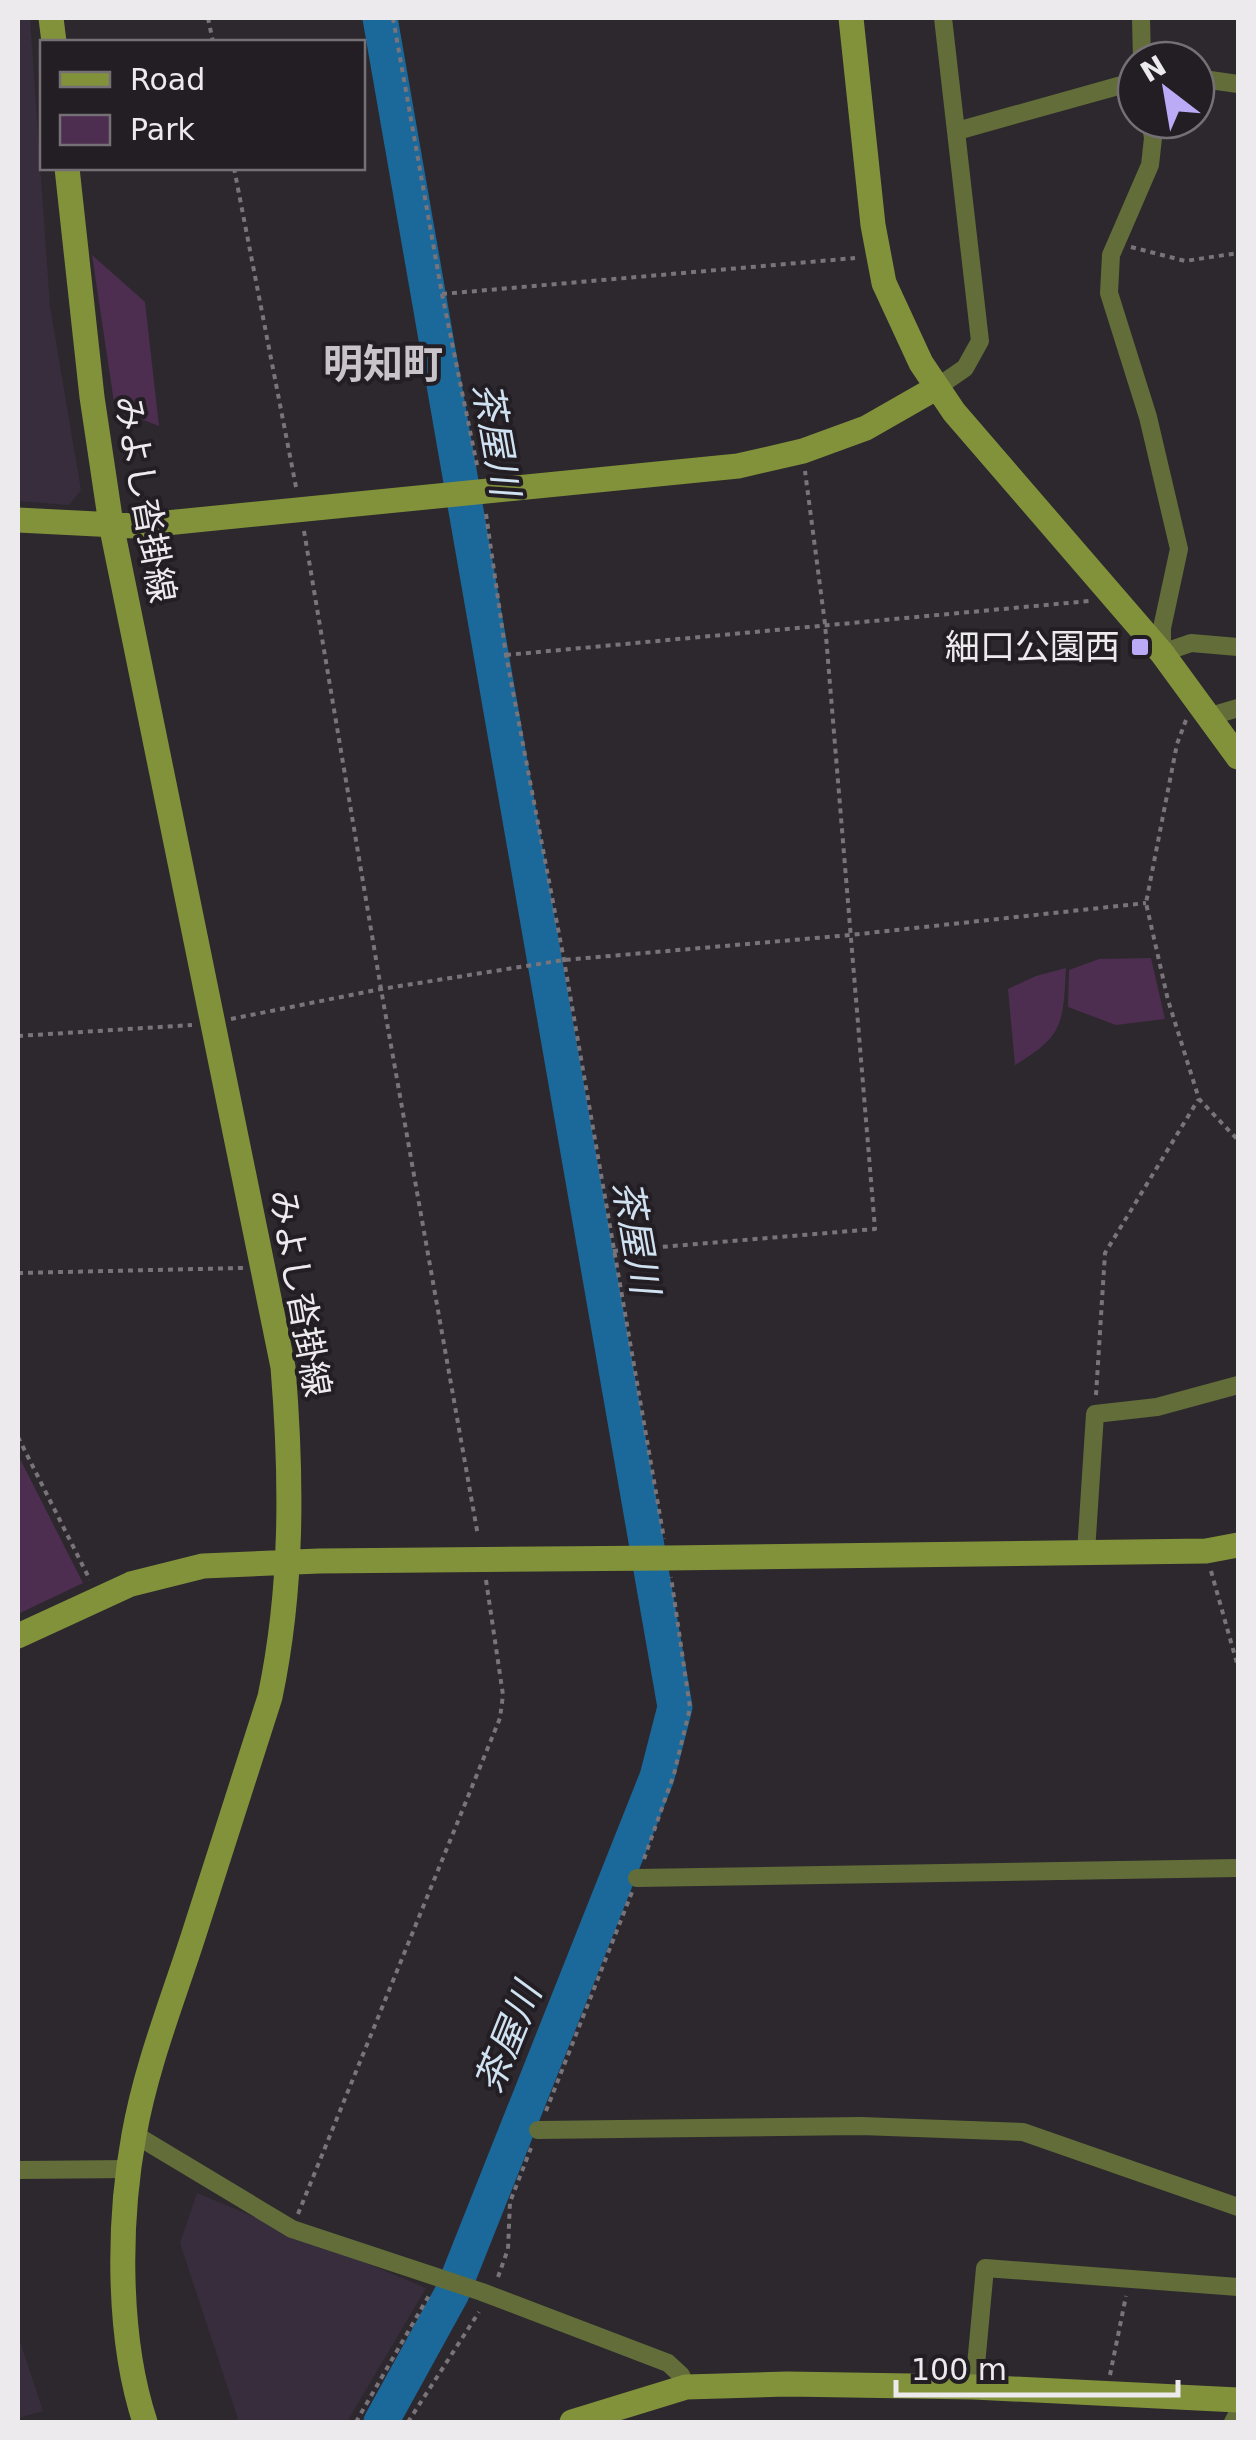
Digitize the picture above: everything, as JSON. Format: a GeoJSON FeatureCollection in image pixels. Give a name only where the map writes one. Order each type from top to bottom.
{"type":"FeatureCollection","features":[{"type":"Feature","properties":{"kind":"street"},"geometry":{"type":"LineString","coordinates":[[851,18],[879,256],[884,283],[897,315],[936,388],[1162,654],[1238,757]]}},
{"type":"Feature","properties":{"kind":"street"},"geometry":{"type":"LineString","coordinates":[[18,520],[136,526],[738,466],[803,451],[866,428],[965,368],[980,342],[943,18]]}},
{"type":"Feature","properties":{"kind":"street"},"geometry":{"type":"LineString","coordinates":[[957,131],[1116,87]]}},
{"type":"Feature","properties":{"kind":"street"},"geometry":{"type":"LineString","coordinates":[[1153,140],[1150,165],[1112,255],[1109,293],[1148,417],[1179,549],[1162,628],[1162,654]]}},
{"type":"Feature","properties":{"kind":"street","name":"みよし沓掛線"},"geometry":{"type":"LineString","coordinates":[[67,170],[92,396],[111,524],[283,1367],[288,1431],[290,1562],[270,1697],[160,2036],[134,2134],[124,2288],[134,2378],[145,2422]]}},
{"type":"Feature","properties":{"kind":"street"},"geometry":{"type":"LineString","coordinates":[[1162,654],[1191,643],[1238,647]]}},
{"type":"Feature","properties":{"kind":"street"},"geometry":{"type":"LineString","coordinates":[[1203,706],[1238,708]]}},
{"type":"Feature","properties":{"kind":"street"},"geometry":{"type":"LineString","coordinates":[[1086,1552],[1095,1414],[1157,1407],[1238,1385]]}},
{"type":"Feature","properties":{"kind":"street"},"geometry":{"type":"LineString","coordinates":[[18,1636],[98,1596],[203,1566],[1206,1551],[1238,1545]]}},
{"type":"Feature","properties":{"kind":"street"},"geometry":{"type":"LineString","coordinates":[[637,1878],[1238,1868]]}},
{"type":"Feature","properties":{"kind":"street"},"geometry":{"type":"LineString","coordinates":[[538,2130],[861,2126],[1024,2132],[1238,2207]]}},
{"type":"Feature","properties":{"kind":"street"},"geometry":{"type":"LineString","coordinates":[[134,2134],[292,2229],[486,2293],[668,2363],[686,2387]]}},
{"type":"Feature","properties":{"kind":"street"},"geometry":{"type":"LineString","coordinates":[[18,2170],[130,2169]]}},
{"type":"Feature","properties":{"kind":"street"},"geometry":{"type":"LineString","coordinates":[[974,2388],[986,2268],[1238,2287]]}},
{"type":"Feature","properties":{"kind":"street"},"geometry":{"type":"LineString","coordinates":[[572,2422],[686,2387],[786,2384],[974,2388],[1238,2400]]}},
{"type":"Feature","properties":{"kind":"street"},"geometry":{"type":"LineString","coordinates":[[1232,2422],[1238,2413]]}},
{"type":"Feature","properties":{"kind":"path"},"geometry":{"type":"LineString","coordinates":[[393,18],[482,492],[506,655],[564,960],[690,1708],[674,1774],[637,1878],[510,2202],[508,2249],[408,2422]]}},
{"type":"Feature","properties":{"kind":"path"},"geometry":{"type":"LineString","coordinates":[[234,170],[301,512],[503,1696],[500,1718],[292,2229]]}},
{"type":"Feature","properties":{"kind":"path"},"geometry":{"type":"LineString","coordinates":[[1117,243],[1185,261],[1238,253]]}},
{"type":"Feature","properties":{"kind":"path"},"geometry":{"type":"LineString","coordinates":[[442,294],[879,256]]}},
{"type":"Feature","properties":{"kind":"path"},"geometry":{"type":"LineString","coordinates":[[613,1251],[875,1229],[825,624],[803,451]]}},
{"type":"Feature","properties":{"kind":"path"},"geometry":{"type":"LineString","coordinates":[[506,655],[1114,598]]}},
{"type":"Feature","properties":{"kind":"path"},"geometry":{"type":"LineString","coordinates":[[1203,706],[1177,744],[1146,903],[1168,1000],[1199,1099],[1238,1140]]}},
{"type":"Feature","properties":{"kind":"path"},"geometry":{"type":"LineString","coordinates":[[18,1036],[212,1024],[380,989],[564,960],[1146,903]]}},
{"type":"Feature","properties":{"kind":"path"},"geometry":{"type":"LineString","coordinates":[[1095,1414],[1105,1254],[1199,1099]]}},
{"type":"Feature","properties":{"kind":"path"},"geometry":{"type":"LineString","coordinates":[[18,1273],[261,1268]]}},
{"type":"Feature","properties":{"kind":"path"},"geometry":{"type":"LineString","coordinates":[[18,1437],[98,1596]]}},
{"type":"Feature","properties":{"kind":"path"},"geometry":{"type":"LineString","coordinates":[[1206,1551],[1238,1668]]}},
{"type":"Feature","properties":{"kind":"path"},"geometry":{"type":"LineString","coordinates":[[356,2422],[440,2278]]}},
{"type":"Feature","properties":{"kind":"path"},"geometry":{"type":"LineString","coordinates":[[1105,2394],[1118,2344],[1127,2279]]}},
{"type":"Feature","properties":{"kind":"shaded area"},"geometry":{"type":"Polygon","coordinates":[[[18,18],[30,18],[50,306],[81,490],[69,505],[18,501],[18,18]]]}},
{"type":"Feature","properties":{"kind":"shaded area"},"geometry":{"type":"Polygon","coordinates":[[[197,2193],[426,2288],[347,2422],[239,2422],[180,2243],[197,2193]]]}},
{"type":"Feature","properties":{"kind":"shaded area"},"geometry":{"type":"Polygon","coordinates":[[[18,2335],[43,2411],[18,2418],[18,2335]]]}},
{"type":"Feature","properties":{"kind":"green space"},"geometry":{"type":"Polygon","coordinates":[[[92,255],[145,302],[159,426],[115,409],[92,255]]]}},
{"type":"Feature","properties":{"kind":"green space"},"geometry":{"type":"Polygon","coordinates":[[[1151,958],[1165,1019],[1116,1025],[1068,1007],[1069,970],[1099,959],[1151,958]]]}},
{"type":"Feature","properties":{"kind":"green space"},"geometry":{"type":"Polygon","coordinates":[[[1066,968],[1058,1026],[1043,1045],[1015,1065],[1008,989],[1066,968]]]}},
{"type":"Feature","properties":{"kind":"green space"},"geometry":{"type":"Polygon","coordinates":[[[18,1455],[83,1583],[18,1614],[18,1455]]]}},
{"type":"Feature","properties":{"kind":"waterway","name":"茶屋川"},"geometry":{"type":"LineString","coordinates":[[380,18],[675,1707],[657,1777],[452,2293],[381,2422]]}},
{"type":"Feature","properties":{"kind":"place","name":"細口公園西"},"geometry":{"type":"Point","coordinates":[1140,647]}},
{"type":"Feature","properties":{"kind":"district","name":"明知町"},"geometry":{"type":"Point","coordinates":[383,364]}}]}
